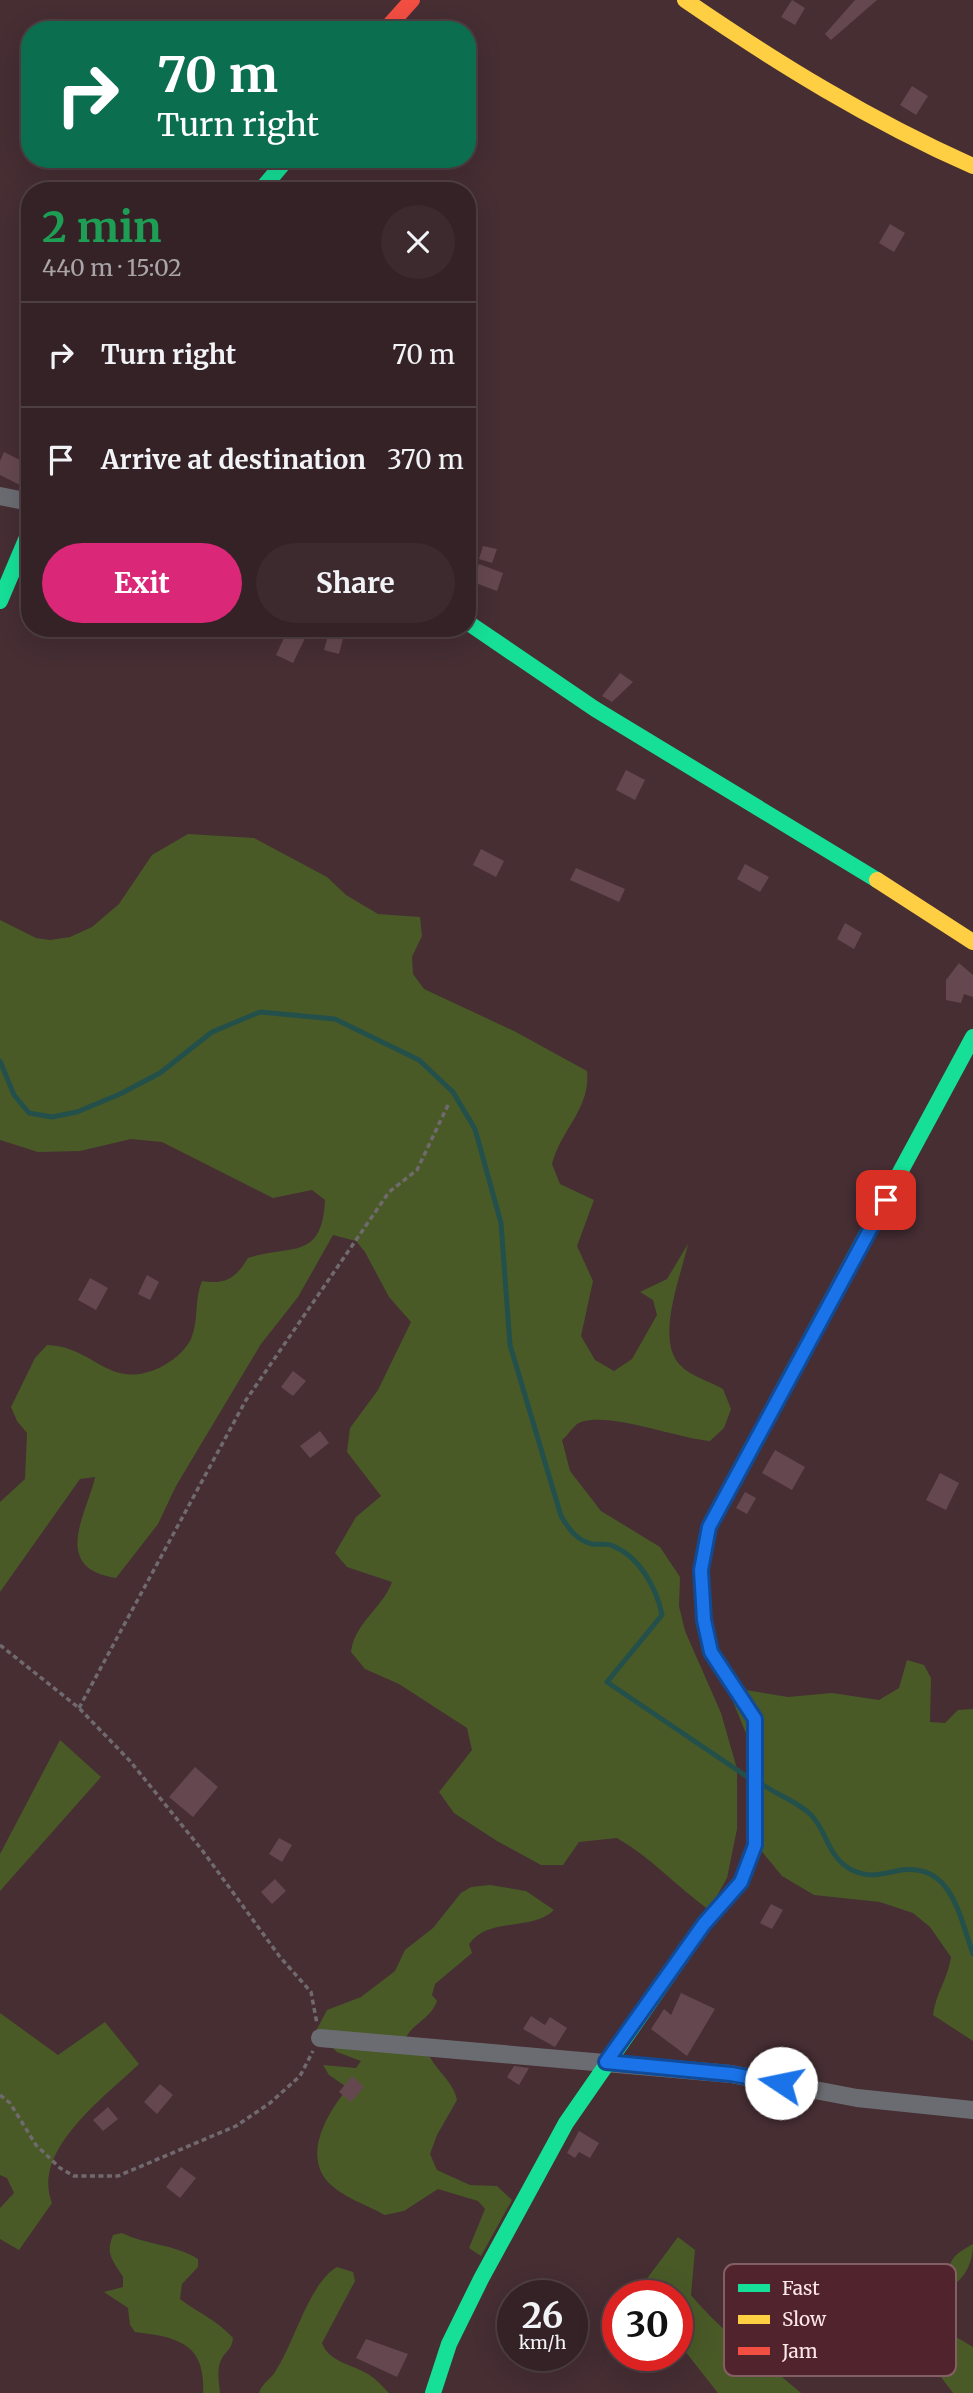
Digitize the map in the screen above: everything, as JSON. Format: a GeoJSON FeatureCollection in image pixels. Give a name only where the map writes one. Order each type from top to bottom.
{"type":"FeatureCollection","features":[{"type":"Feature","properties":{"kind":"street"},"geometry":{"type":"LineString","coordinates":[[393,21],[412,0]]}},
{"type":"Feature","properties":{"kind":"street"},"geometry":{"type":"LineString","coordinates":[[685,0],[785,68],[928,146],[973,166]]}},
{"type":"Feature","properties":{"kind":"street"},"geometry":{"type":"LineString","coordinates":[[267,182],[279,168]]}},
{"type":"Feature","properties":{"kind":"street"},"geometry":{"type":"LineString","coordinates":[[0,496],[21,500]]}},
{"type":"Feature","properties":{"kind":"street"},"geometry":{"type":"LineString","coordinates":[[0,601],[21,551]]}},
{"type":"Feature","properties":{"kind":"street"},"geometry":{"type":"LineString","coordinates":[[476,628],[595,709],[892,889],[973,942]]}},
{"type":"Feature","properties":{"kind":"street"},"geometry":{"type":"LineString","coordinates":[[433,2393],[449,2344],[526,2192],[606,2062],[704,1924],[741,1882],[755,1845],[755,1719],[711,1652],[704,1620],[701,1570],[709,1527],[973,1037]]}},
{"type":"Feature","properties":{"kind":"street"},"geometry":{"type":"LineString","coordinates":[[320,2038],[731,2074],[857,2098],[973,2110]]}},
{"type":"Feature","properties":{"kind":"path"},"geometry":{"type":"LineString","coordinates":[[79,1708],[246,1400],[389,1192],[417,1170],[448,1105]]}},
{"type":"Feature","properties":{"kind":"path"},"geometry":{"type":"LineString","coordinates":[[0,1645],[79,1708],[138,1771],[202,1850],[280,1957],[311,1992],[320,2038],[300,2076],[236,2126],[118,2176],[74,2176],[60,2168],[36,2145],[10,2103],[0,2095]]}},
{"type":"Feature","properties":{"kind":"green space"},"geometry":{"type":"Polygon","coordinates":[[[188,834],[254,838],[327,877],[346,895],[378,914],[420,917],[422,936],[412,957],[413,974],[424,989],[514,1031],[587,1071],[587,1084],[580,1107],[556,1151],[552,1164],[560,1184],[594,1200],[577,1246],[593,1281],[581,1336],[595,1360],[614,1371],[632,1359],[657,1315],[653,1300],[640,1292],[667,1279],[688,1244],[672,1307],[670,1340],[673,1354],[684,1369],[723,1389],[731,1409],[724,1428],[710,1441],[622,1422],[589,1420],[577,1424],[562,1440],[570,1471],[601,1511],[660,1547],[680,1577],[679,1606],[685,1631],[721,1713],[737,1769],[737,1829],[727,1878],[709,1910],[642,1854],[617,1838],[579,1842],[563,1865],[541,1865],[454,1813],[439,1792],[472,1750],[467,1728],[399,1684],[365,1669],[351,1652],[358,1632],[388,1592],[392,1582],[347,1567],[335,1553],[356,1517],[381,1496],[347,1452],[350,1428],[378,1390],[411,1322],[389,1297],[365,1252],[356,1241],[333,1235],[298,1297],[261,1344],[176,1486],[158,1524],[116,1578],[96,1572],[84,1563],[78,1551],[81,1523],[95,1477],[80,1479],[0,1592],[0,1502],[25,1479],[27,1433],[17,1421],[11,1407],[35,1358],[47,1345],[77,1352],[102,1366],[127,1374],[141,1374],[159,1368],[178,1356],[191,1339],[202,1281],[218,1282],[230,1279],[248,1258],[302,1247],[318,1233],[323,1219],[325,1200],[312,1190],[273,1198],[162,1142],[131,1139],[80,1151],[38,1152],[0,1140],[0,920],[36,938],[50,940],[70,937],[92,927],[119,904],[152,855],[188,834]]]}},
{"type":"Feature","properties":{"kind":"green space"},"geometry":{"type":"Polygon","coordinates":[[[907,1660],[924,1665],[931,1678],[930,1722],[945,1723],[958,1710],[973,1709],[973,2041],[933,2015],[951,1957],[930,1927],[913,1913],[880,1902],[814,1895],[782,1876],[750,1837],[752,1748],[727,1687],[788,1697],[832,1693],[879,1700],[899,1688],[907,1660]]]}},
{"type":"Feature","properties":{"kind":"green space"},"geometry":{"type":"Polygon","coordinates":[[[60,1740],[101,1777],[0,1891],[0,1854],[60,1740]]]}},
{"type":"Feature","properties":{"kind":"green space"},"geometry":{"type":"Polygon","coordinates":[[[490,1885],[526,1891],[554,1910],[534,1921],[499,1927],[478,1935],[469,1944],[472,1953],[435,1984],[432,1995],[437,2001],[434,2007],[404,2041],[410,2052],[430,2057],[453,2088],[457,2100],[437,2135],[430,2154],[437,2170],[470,2185],[497,2186],[512,2200],[481,2256],[469,2248],[485,2209],[478,2201],[438,2189],[404,2211],[385,2215],[347,2196],[328,2182],[317,2158],[318,2146],[326,2120],[348,2088],[329,2075],[323,2065],[356,2068],[361,2061],[337,2052],[316,2031],[327,2010],[361,1997],[395,1971],[405,1950],[433,1928],[461,1893],[471,1887],[490,1885]]]}},
{"type":"Feature","properties":{"kind":"green space"},"geometry":{"type":"Polygon","coordinates":[[[0,2013],[58,2055],[105,2022],[139,2064],[91,2109],[61,2144],[52,2164],[48,2183],[52,2203],[19,2250],[0,2239],[0,2208],[14,2193],[7,2178],[0,2175],[0,2013]]]}},
{"type":"Feature","properties":{"kind":"green space"},"geometry":{"type":"Polygon","coordinates":[[[122,2233],[179,2250],[198,2259],[198,2267],[182,2284],[180,2299],[233,2338],[219,2366],[220,2393],[203,2393],[200,2363],[186,2346],[176,2340],[135,2332],[130,2325],[128,2308],[104,2292],[123,2287],[123,2277],[110,2252],[113,2235],[122,2233]]]}},
{"type":"Feature","properties":{"kind":"green space"},"geometry":{"type":"Polygon","coordinates":[[[678,2237],[695,2250],[692,2280],[646,2280],[678,2237]]]}},
{"type":"Feature","properties":{"kind":"green space"},"geometry":{"type":"Polygon","coordinates":[[[973,2244],[968,2269],[956,2283],[956,2264],[951,2264],[960,2252],[973,2244]]]}},
{"type":"Feature","properties":{"kind":"green space"},"geometry":{"type":"Polygon","coordinates":[[[337,2267],[353,2272],[355,2281],[322,2343],[335,2359],[368,2374],[389,2393],[259,2393],[282,2360],[318,2286],[337,2267]]]}},
{"type":"Feature","properties":{"kind":"green space"},"geometry":{"type":"Polygon","coordinates":[[[693,2297],[724,2329],[724,2376],[780,2376],[801,2393],[718,2393],[693,2361],[693,2297]]]}},
{"type":"Feature","properties":{"kind":"green space"},"geometry":{"type":"Polygon","coordinates":[[[956,2337],[973,2347],[973,2393],[953,2393],[940,2376],[956,2376],[956,2337]]]}},
{"type":"Feature","properties":{"kind":"building"},"geometry":{"type":"Polygon","coordinates":[[[792,0],[805,8],[795,25],[781,17],[792,0]]]}},
{"type":"Feature","properties":{"kind":"building"},"geometry":{"type":"Polygon","coordinates":[[[855,0],[877,0],[831,40],[825,34],[855,0]]]}},
{"type":"Feature","properties":{"kind":"building"},"geometry":{"type":"Polygon","coordinates":[[[912,86],[928,96],[916,115],[900,105],[912,86]]]}},
{"type":"Feature","properties":{"kind":"building"},"geometry":{"type":"Polygon","coordinates":[[[890,224],[905,233],[894,252],[879,243],[890,224]]]}},
{"type":"Feature","properties":{"kind":"building"},"geometry":{"type":"Polygon","coordinates":[[[4,452],[21,460],[21,486],[0,475],[0,461],[4,452]]]}},
{"type":"Feature","properties":{"kind":"building"},"geometry":{"type":"Polygon","coordinates":[[[483,546],[497,549],[492,563],[479,559],[483,546]]]}},
{"type":"Feature","properties":{"kind":"building"},"geometry":{"type":"Polygon","coordinates":[[[479,564],[503,573],[497,591],[476,583],[479,564]]]}},
{"type":"Feature","properties":{"kind":"building"},"geometry":{"type":"Polygon","coordinates":[[[282,637],[306,637],[293,663],[276,655],[284,638],[282,637]]]}},
{"type":"Feature","properties":{"kind":"building"},"geometry":{"type":"Polygon","coordinates":[[[328,637],[343,637],[339,654],[324,650],[328,637]]]}},
{"type":"Feature","properties":{"kind":"building"},"geometry":{"type":"Polygon","coordinates":[[[620,673],[633,682],[612,702],[602,696],[620,673]]]}},
{"type":"Feature","properties":{"kind":"building"},"geometry":{"type":"Polygon","coordinates":[[[626,770],[645,780],[635,800],[616,790],[626,770]]]}},
{"type":"Feature","properties":{"kind":"building"},"geometry":{"type":"Polygon","coordinates":[[[481,849],[504,861],[496,877],[473,865],[481,849]]]}},
{"type":"Feature","properties":{"kind":"building"},"geometry":{"type":"Polygon","coordinates":[[[745,864],[769,877],[760,892],[737,879],[745,864]]]}},
{"type":"Feature","properties":{"kind":"building"},"geometry":{"type":"Polygon","coordinates":[[[576,868],[625,889],[619,902],[570,880],[576,868]]]}},
{"type":"Feature","properties":{"kind":"building"},"geometry":{"type":"Polygon","coordinates":[[[845,923],[862,933],[854,949],[837,939],[845,923]]]}},
{"type":"Feature","properties":{"kind":"building"},"geometry":{"type":"Polygon","coordinates":[[[959,963],[973,975],[973,997],[964,994],[961,1003],[946,1000],[946,980],[959,963]]]}},
{"type":"Feature","properties":{"kind":"building"},"geometry":{"type":"Polygon","coordinates":[[[147,1275],[159,1282],[150,1300],[138,1294],[147,1275]]]}},
{"type":"Feature","properties":{"kind":"building"},"geometry":{"type":"Polygon","coordinates":[[[90,1278],[108,1288],[96,1310],[78,1300],[90,1278]]]}},
{"type":"Feature","properties":{"kind":"building"},"geometry":{"type":"Polygon","coordinates":[[[293,1371],[306,1381],[293,1396],[281,1387],[293,1371]]]}},
{"type":"Feature","properties":{"kind":"building"},"geometry":{"type":"Polygon","coordinates":[[[320,1431],[329,1443],[310,1458],[300,1446],[320,1431]]]}},
{"type":"Feature","properties":{"kind":"building"},"geometry":{"type":"Polygon","coordinates":[[[775,1450],[805,1467],[792,1490],[762,1473],[775,1450]]]}},
{"type":"Feature","properties":{"kind":"building"},"geometry":{"type":"Polygon","coordinates":[[[940,1473],[959,1483],[946,1510],[926,1500],[940,1473]]]}},
{"type":"Feature","properties":{"kind":"building"},"geometry":{"type":"Polygon","coordinates":[[[745,1492],[756,1498],[747,1514],[736,1508],[745,1492]]]}},
{"type":"Feature","properties":{"kind":"building"},"geometry":{"type":"Polygon","coordinates":[[[195,1767],[218,1787],[193,1817],[169,1797],[195,1767]]]}},
{"type":"Feature","properties":{"kind":"building"},"geometry":{"type":"Polygon","coordinates":[[[279,1838],[292,1845],[282,1862],[269,1854],[279,1838]]]}},
{"type":"Feature","properties":{"kind":"building"},"geometry":{"type":"Polygon","coordinates":[[[275,1879],[286,1891],[272,1904],[261,1892],[275,1879]]]}},
{"type":"Feature","properties":{"kind":"building"},"geometry":{"type":"Polygon","coordinates":[[[771,1904],[783,1910],[772,1929],[760,1923],[771,1904]]]}},
{"type":"Feature","properties":{"kind":"building"},"geometry":{"type":"Polygon","coordinates":[[[681,1993],[715,2009],[687,2056],[651,2029],[664,2009],[671,2015],[681,1993]]]}},
{"type":"Feature","properties":{"kind":"building"},"geometry":{"type":"Polygon","coordinates":[[[531,2016],[545,2025],[550,2017],[567,2028],[555,2047],[523,2029],[531,2016]]]}},
{"type":"Feature","properties":{"kind":"building"},"geometry":{"type":"Polygon","coordinates":[[[514,2066],[529,2068],[519,2085],[507,2077],[514,2066]]]}},
{"type":"Feature","properties":{"kind":"building"},"geometry":{"type":"Polygon","coordinates":[[[352,2076],[364,2087],[351,2102],[339,2092],[352,2076]]]}},
{"type":"Feature","properties":{"kind":"building"},"geometry":{"type":"Polygon","coordinates":[[[160,2084],[173,2095],[157,2114],[144,2102],[160,2084]]]}},
{"type":"Feature","properties":{"kind":"building"},"geometry":{"type":"Polygon","coordinates":[[[108,2107],[118,2119],[103,2131],[93,2120],[108,2107]]]}},
{"type":"Feature","properties":{"kind":"building"},"geometry":{"type":"Polygon","coordinates":[[[579,2131],[599,2143],[590,2158],[579,2152],[575,2158],[567,2153],[579,2131]]]}},
{"type":"Feature","properties":{"kind":"building"},"geometry":{"type":"Polygon","coordinates":[[[181,2167],[196,2178],[180,2198],[166,2187],[181,2167]]]}},
{"type":"Feature","properties":{"kind":"building"},"geometry":{"type":"Polygon","coordinates":[[[366,2339],[408,2354],[397,2377],[356,2358],[366,2339]]]}},
{"type":"Feature","properties":{"kind":"waterway"},"geometry":{"type":"LineString","coordinates":[[0,1061],[14,1095],[29,1113],[52,1117],[77,1112],[120,1094],[160,1073],[212,1032],[260,1012],[335,1019],[419,1060],[453,1092],[475,1129],[501,1223],[510,1345],[561,1516],[577,1537],[592,1544],[611,1545],[631,1558],[646,1575],[660,1605],[662,1615],[607,1682],[746,1776]]}},
{"type":"Feature","properties":{"kind":"waterway"},"geometry":{"type":"LineString","coordinates":[[763,1785],[808,1812],[837,1858],[850,1869],[873,1875],[915,1870],[929,1874],[941,1882],[957,1907],[973,1954]]}},
{"type":"Feature","properties":{"kind":"traffic: fast"},"geometry":{"type":"LineString","coordinates":[[268,182],[279,168]]}},
{"type":"Feature","properties":{"kind":"traffic: fast"},"geometry":{"type":"LineString","coordinates":[[0,601],[21,551]]}},
{"type":"Feature","properties":{"kind":"traffic: fast"},"geometry":{"type":"LineString","coordinates":[[476,628],[595,709],[877,880]]}},
{"type":"Feature","properties":{"kind":"traffic: fast"},"geometry":{"type":"LineString","coordinates":[[782,1391],[973,1037]]}},
{"type":"Feature","properties":{"kind":"traffic: fast"},"geometry":{"type":"LineString","coordinates":[[433,2393],[449,2344],[481,2279],[566,2123],[704,1924],[741,1882],[755,1845],[755,1805]]}},
{"type":"Feature","properties":{"kind":"traffic: slow"},"geometry":{"type":"LineString","coordinates":[[685,0],[825,90],[898,130],[973,166]]}},
{"type":"Feature","properties":{"kind":"traffic: slow"},"geometry":{"type":"LineString","coordinates":[[877,880],[973,942]]}},
{"type":"Feature","properties":{"kind":"traffic: jam"},"geometry":{"type":"LineString","coordinates":[[393,21],[412,0]]}},
{"type":"Feature","properties":{"kind":"traffic: jam"},"geometry":{"type":"LineString","coordinates":[[755,1805],[755,1719],[711,1652],[704,1620],[701,1570],[709,1527],[782,1391]]}},
{"type":"Feature","properties":{"kind":"route"},"geometry":{"type":"LineString","coordinates":[[781,2083],[731,2074],[606,2062],[704,1924],[741,1882],[755,1845],[755,1719],[711,1652],[704,1620],[701,1570],[709,1527],[886,1200]]}}]}
